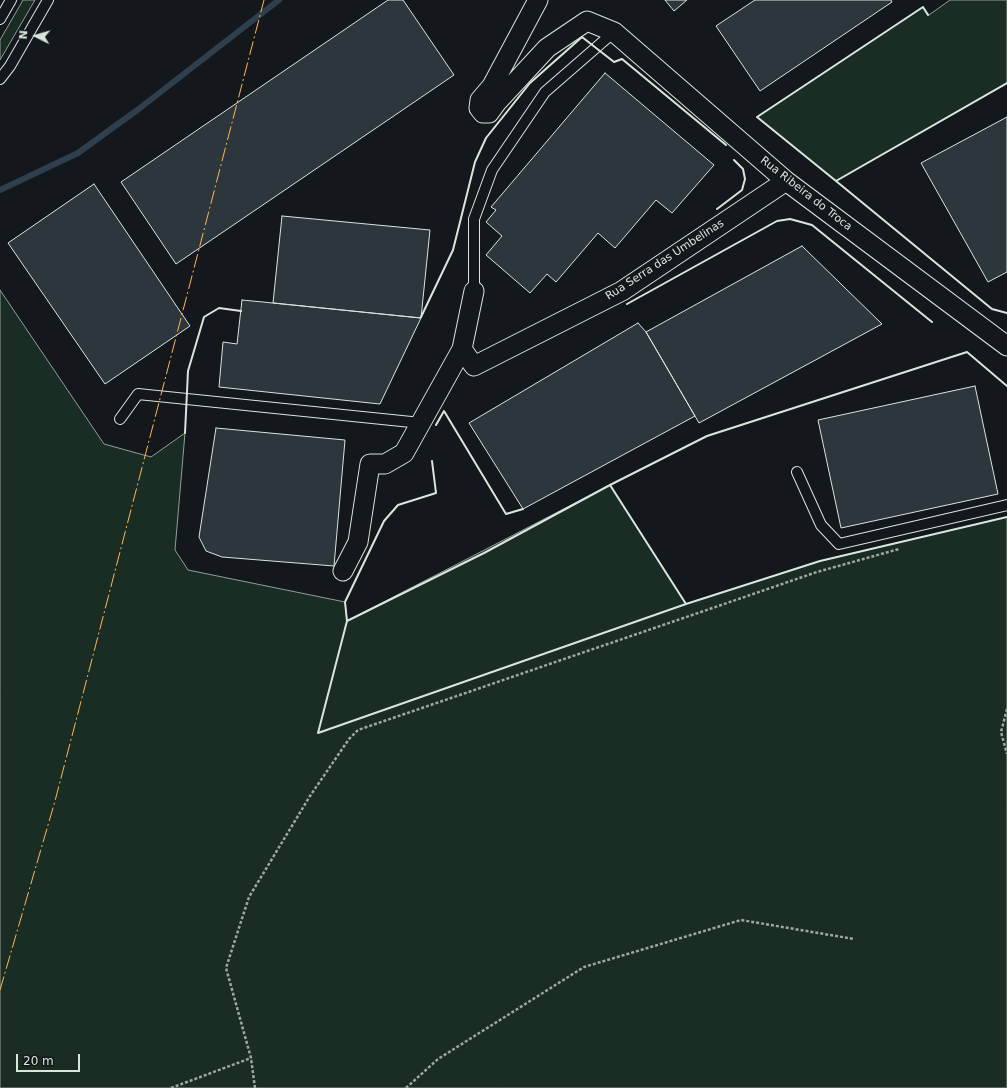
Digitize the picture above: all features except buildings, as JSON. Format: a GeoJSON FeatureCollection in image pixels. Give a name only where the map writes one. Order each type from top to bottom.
{"type":"FeatureCollection","features":[{"type":"Feature","properties":{"kind":"street","name":"Rua Ribeira do Troca"},"geometry":{"type":"LineString","coordinates":[[538,0],[492,86],[480,100],[479,108],[483,113],[489,113],[497,102],[547,48],[587,20],[614,32],[786,181],[1007,346]]}},
{"type":"Feature","properties":{"kind":"street","name":"Rua Serra das Umbelinas"},"geometry":{"type":"LineString","coordinates":[[462,349],[474,366],[622,291],[786,181]]}},
{"type":"Feature","properties":{"kind":"street"},"geometry":{"type":"LineString","coordinates":[[343,571],[358,542],[370,464],[385,464],[404,453],[462,349],[474,291]]}},
{"type":"Feature","properties":{"kind":"lane"},"geometry":{"type":"LineString","coordinates":[[0,19],[11,0]]}},
{"type":"Feature","properties":{"kind":"lane"},"geometry":{"type":"LineString","coordinates":[[0,79],[10,66],[48,0]]}},
{"type":"Feature","properties":{"kind":"lane"},"geometry":{"type":"LineString","coordinates":[[474,291],[474,219],[492,170],[546,92],[614,32]]}},
{"type":"Feature","properties":{"kind":"lane"},"geometry":{"type":"LineString","coordinates":[[120,418],[138,394],[421,423]]}},
{"type":"Feature","properties":{"kind":"lane"},"geometry":{"type":"LineString","coordinates":[[797,472],[821,526],[840,544],[1007,505]]}},
{"type":"Feature","properties":{"kind":"path"},"geometry":{"type":"LineString","coordinates":[[255,1088],[251,1058],[226,968],[249,897],[310,796],[349,739],[358,730],[817,572],[899,549]]}},
{"type":"Feature","properties":{"kind":"path"},"geometry":{"type":"LineString","coordinates":[[1007,709],[1001,732],[1007,754]]}},
{"type":"Feature","properties":{"kind":"path"},"geometry":{"type":"LineString","coordinates":[[406,1088],[438,1059],[584,967],[741,920],[854,939]]}},
{"type":"Feature","properties":{"kind":"path"},"geometry":{"type":"LineString","coordinates":[[172,1088],[251,1058]]}},
{"type":"Feature","properties":{"kind":"green space"},"geometry":{"type":"Polygon","coordinates":[[[23,0],[35,0],[0,60],[0,40],[23,0]]]}},
{"type":"Feature","properties":{"kind":"green space"},"geometry":{"type":"Polygon","coordinates":[[[950,0],[1007,0],[1007,83],[836,181],[757,117],[923,7],[929,15],[950,0]]]}},
{"type":"Feature","properties":{"kind":"green space"},"geometry":{"type":"Polygon","coordinates":[[[0,290],[104,444],[151,457],[185,433],[175,550],[188,570],[345,602],[347,621],[610,485],[686,604],[820,561],[1007,517],[1007,1088],[0,1088],[0,290]]]}},
{"type":"Feature","properties":{"kind":"waterway"},"geometry":{"type":"LineString","coordinates":[[0,190],[78,153],[140,108],[279,0]]}},
{"type":"Feature","properties":{"kind":"wall"},"geometry":{"type":"LineString","coordinates":[[928,15],[923,7],[757,117],[836,181],[1007,83]]}},
{"type":"Feature","properties":{"kind":"wall"},"geometry":{"type":"LineString","coordinates":[[421,317],[453,250],[475,162],[486,138],[530,83],[582,37],[614,62],[622,59],[726,145]]}},
{"type":"Feature","properties":{"kind":"wall"},"geometry":{"type":"LineString","coordinates":[[717,209],[742,190],[745,179],[743,169],[734,160]]}},
{"type":"Feature","properties":{"kind":"wall"},"geometry":{"type":"LineString","coordinates":[[836,181],[992,309],[1007,313]]}},
{"type":"Feature","properties":{"kind":"wall"},"geometry":{"type":"LineString","coordinates":[[627,304],[777,221],[790,219],[812,225],[932,322]]}},
{"type":"Feature","properties":{"kind":"wall"},"geometry":{"type":"LineString","coordinates":[[185,433],[188,371],[204,317],[219,308],[241,311]]}},
{"type":"Feature","properties":{"kind":"wall"},"geometry":{"type":"LineString","coordinates":[[1007,386],[967,352],[707,436],[610,485],[686,604],[820,561],[1007,517]]}},
{"type":"Feature","properties":{"kind":"wall"},"geometry":{"type":"LineString","coordinates":[[436,425],[444,411],[506,514],[523,509]]}},
{"type":"Feature","properties":{"kind":"wall"},"geometry":{"type":"LineString","coordinates":[[432,461],[436,493],[398,505],[384,521],[345,602],[347,621],[484,553],[610,485]]}},
{"type":"Feature","properties":{"kind":"wall"},"geometry":{"type":"LineString","coordinates":[[347,621],[318,733],[686,604]]}},
{"type":"Feature","properties":{"kind":"power"},"geometry":{"type":"LineString","coordinates":[[0,990],[55,801],[264,0]]}}]}
